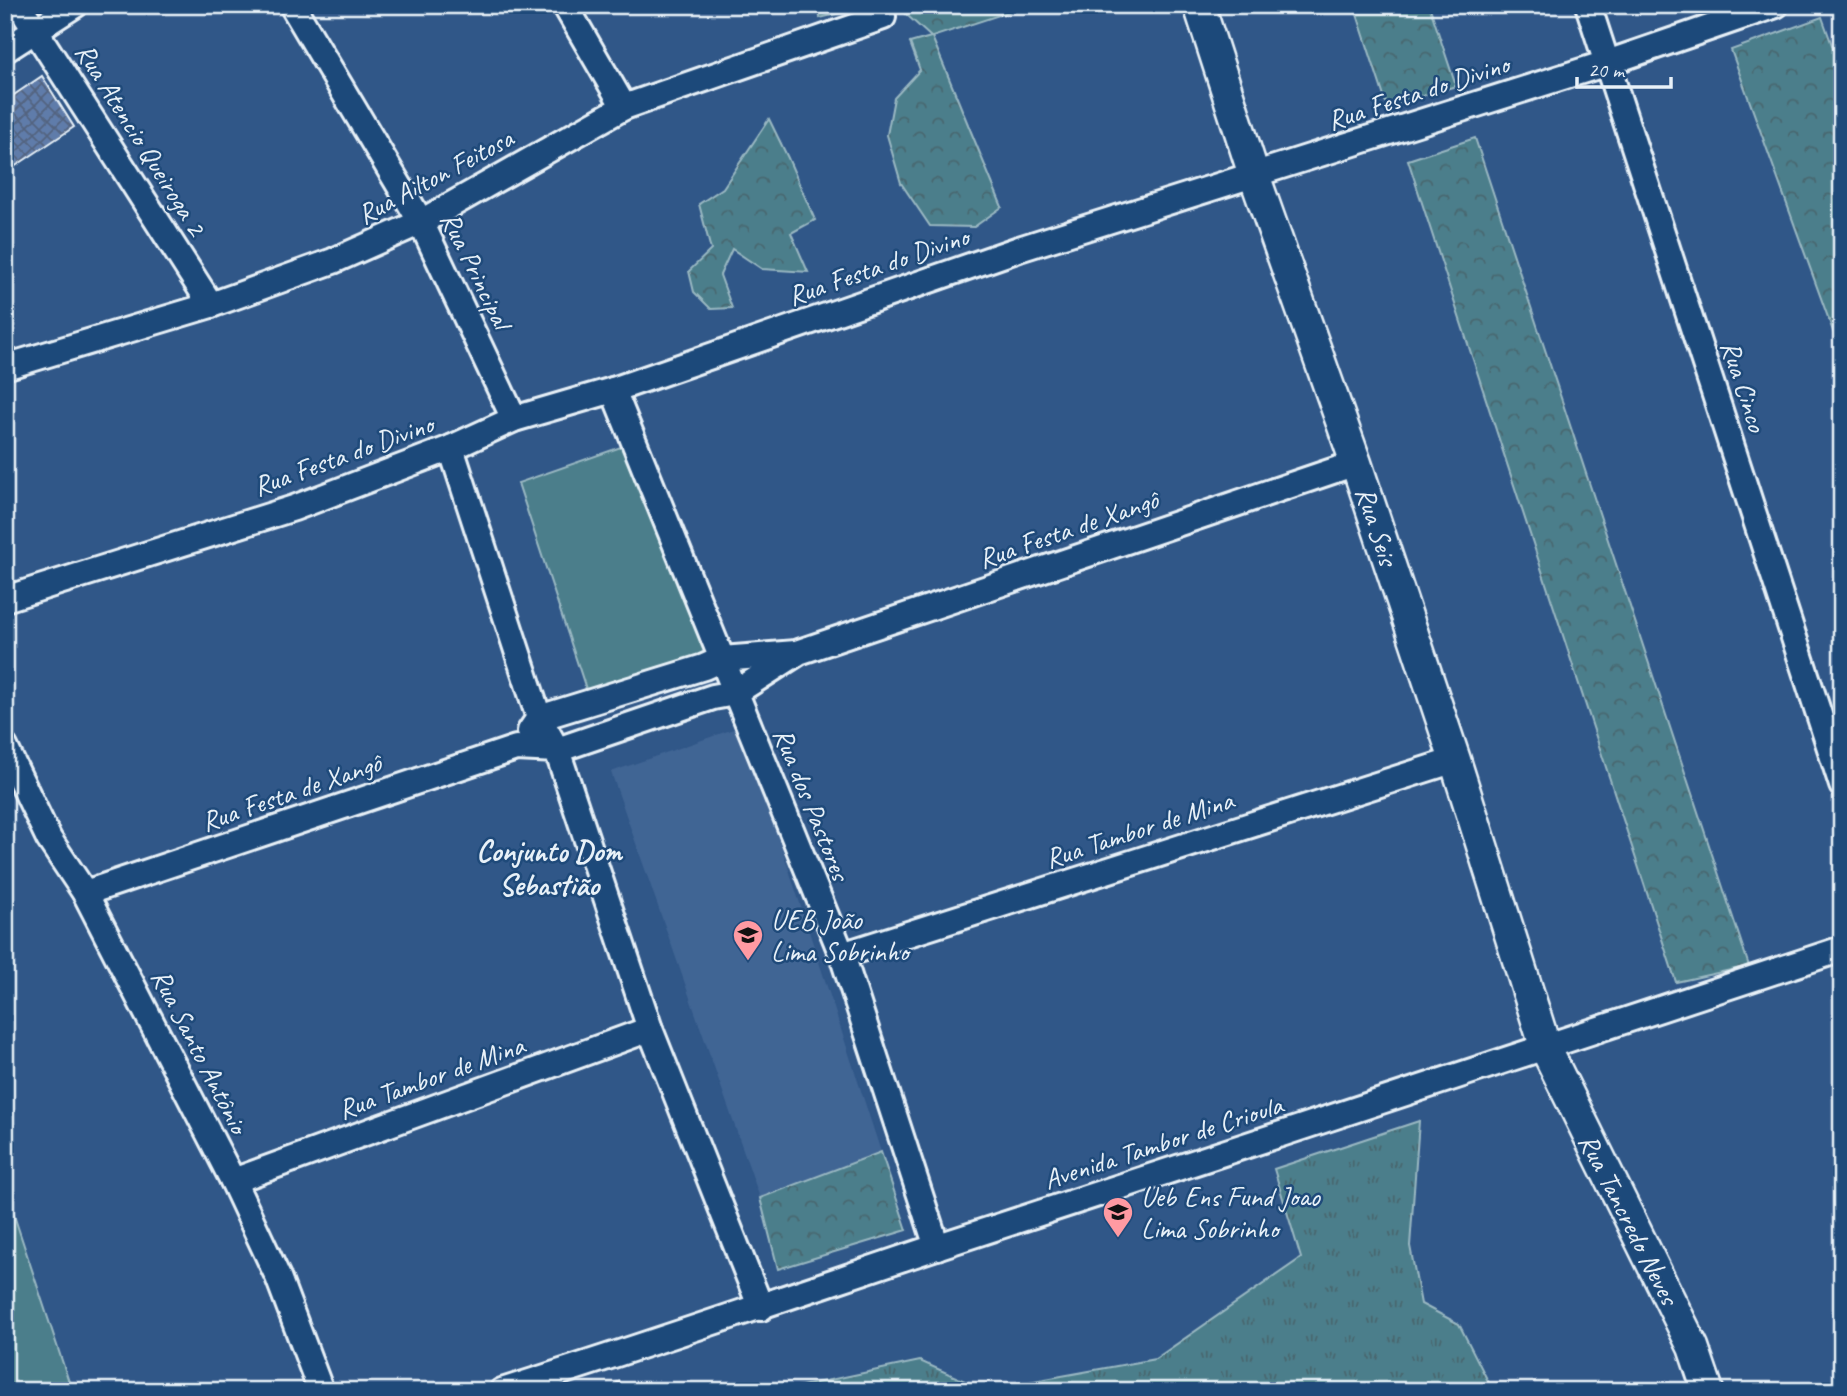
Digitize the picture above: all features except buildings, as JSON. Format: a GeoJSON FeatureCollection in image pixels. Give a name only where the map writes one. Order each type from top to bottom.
{"type":"FeatureCollection","features":[{"type":"Feature","properties":{"kind":"street","name":"Rua Atencio Queiroga 2"},"geometry":{"type":"LineString","coordinates":[[19,5],[211,305]]}},
{"type":"Feature","properties":{"kind":"street"},"geometry":{"type":"LineString","coordinates":[[5,50],[75,5]]}},
{"type":"Feature","properties":{"kind":"street","name":"Rua Principal"},"geometry":{"type":"LineString","coordinates":[[292,5],[421,222],[514,419]]}},
{"type":"Feature","properties":{"kind":"street"},"geometry":{"type":"LineString","coordinates":[[565,5],[624,107]]}},
{"type":"Feature","properties":{"kind":"street","name":"Rua Seis"},"geometry":{"type":"LineString","coordinates":[[1199,5],[1254,175],[1356,463],[1455,760],[1546,1049]]}},
{"type":"Feature","properties":{"kind":"street","name":"Rua Cinco"},"geometry":{"type":"LineString","coordinates":[[1588,5],[1842,785]]}},
{"type":"Feature","properties":{"kind":"street","name":"Rua Festa do Divino"},"geometry":{"type":"LineString","coordinates":[[5,599],[294,508],[451,447],[514,419],[613,390],[1019,249],[1607,63],[1776,5]]}},
{"type":"Feature","properties":{"kind":"street","name":"Rua Ailton Feitosa"},"geometry":{"type":"LineString","coordinates":[[5,367],[211,305],[333,261],[421,222],[624,107],[883,17]]}},
{"type":"Feature","properties":{"kind":"street","name":"Rua dos Pastores"},"geometry":{"type":"LineString","coordinates":[[613,390],[842,955],[937,1247]]}},
{"type":"Feature","properties":{"kind":"street"},"geometry":{"type":"LineString","coordinates":[[451,447],[539,718],[557,750],[650,1029],[761,1308]]}},
{"type":"Feature","properties":{"kind":"street","name":"Rua Festa de Xangô"},"geometry":{"type":"LineString","coordinates":[[539,718],[722,659],[799,652],[1356,463]]}},
{"type":"Feature","properties":{"kind":"street","name":"Rua Festa de Xangô"},"geometry":{"type":"LineString","coordinates":[[85,893],[516,748],[557,750],[713,697],[735,693],[799,652]]}},
{"type":"Feature","properties":{"kind":"street"},"geometry":{"type":"LineString","coordinates":[[516,748],[539,718]]}},
{"type":"Feature","properties":{"kind":"street","name":"Rua Santo Antônio"},"geometry":{"type":"LineString","coordinates":[[7,759],[49,839],[85,893],[233,1181],[278,1278],[321,1391]]}},
{"type":"Feature","properties":{"kind":"street","name":"Rua Tambor de Mina"},"geometry":{"type":"LineString","coordinates":[[842,955],[1455,760]]}},
{"type":"Feature","properties":{"kind":"street","name":"Avenida Tambor de Crioula"},"geometry":{"type":"LineString","coordinates":[[502,1391],[761,1308],[937,1247],[1546,1049],[1842,949]]}},
{"type":"Feature","properties":{"kind":"street","name":"Rua Tambor de Mina"},"geometry":{"type":"LineString","coordinates":[[233,1181],[650,1029]]}},
{"type":"Feature","properties":{"kind":"street","name":"Rua Tancredo Neves"},"geometry":{"type":"LineString","coordinates":[[1546,1049],[1693,1347],[1708,1391]]}},
{"type":"Feature","properties":{"kind":"shaded area","name":"UEB João Lima Sobrinho"},"geometry":{"type":"Polygon","coordinates":[[[742,726],[881,1152],[760,1198],[611,772],[742,726]]]}},
{"type":"Feature","properties":{"kind":"green space"},"geometry":{"type":"Polygon","coordinates":[[[819,5],[873,5],[820,18],[819,5]]]}},
{"type":"Feature","properties":{"kind":"green space"},"geometry":{"type":"Polygon","coordinates":[[[896,5],[1030,5],[932,37],[1002,207],[974,227],[930,226],[901,183],[887,135],[894,98],[920,70],[910,43],[931,37],[896,5]]]}},
{"type":"Feature","properties":{"kind":"green space"},"geometry":{"type":"Polygon","coordinates":[[[1354,5],[1429,5],[1456,86],[1387,106],[1354,5]]]}},
{"type":"Feature","properties":{"kind":"green space"},"geometry":{"type":"Polygon","coordinates":[[[1822,17],[1842,73],[1842,356],[1731,50],[1822,17]]]}},
{"type":"Feature","properties":{"kind":"green space"},"geometry":{"type":"Polygon","coordinates":[[[769,119],[815,220],[791,233],[808,272],[762,269],[732,249],[720,275],[732,308],[711,309],[694,292],[689,271],[711,250],[699,204],[723,188],[769,119]]]}},
{"type":"Feature","properties":{"kind":"green space"},"geometry":{"type":"Polygon","coordinates":[[[1475,138],[1749,966],[1676,982],[1408,160],[1475,138]]]}},
{"type":"Feature","properties":{"kind":"green space"},"geometry":{"type":"Polygon","coordinates":[[[638,441],[711,657],[587,692],[518,483],[638,441]]]}},
{"type":"Feature","properties":{"kind":"green space"},"geometry":{"type":"Polygon","coordinates":[[[1419,1121],[1410,1246],[1421,1304],[1459,1324],[1493,1391],[793,1391],[792,1388],[920,1361],[985,1390],[1155,1359],[1301,1258],[1274,1169],[1419,1121]]]}},
{"type":"Feature","properties":{"kind":"green space"},"geometry":{"type":"Polygon","coordinates":[[[881,1152],[907,1230],[778,1269],[760,1198],[881,1152]]]}},
{"type":"Feature","properties":{"kind":"green space"},"geometry":{"type":"Polygon","coordinates":[[[5,1188],[72,1391],[5,1391],[5,1188]]]}},
{"type":"Feature","properties":{"kind":"place","name":"UEB João Lima Sobrinho"},"geometry":{"type":"Point","coordinates":[748,962]}},
{"type":"Feature","properties":{"kind":"place","name":"Ueb Ens Fund Joao Lima Sobrinho"},"geometry":{"type":"Point","coordinates":[1118,1239]}},
{"type":"Feature","properties":{"kind":"district","name":"Conjunto Dom Sebastião"},"geometry":{"type":"Point","coordinates":[549,868]}}]}
